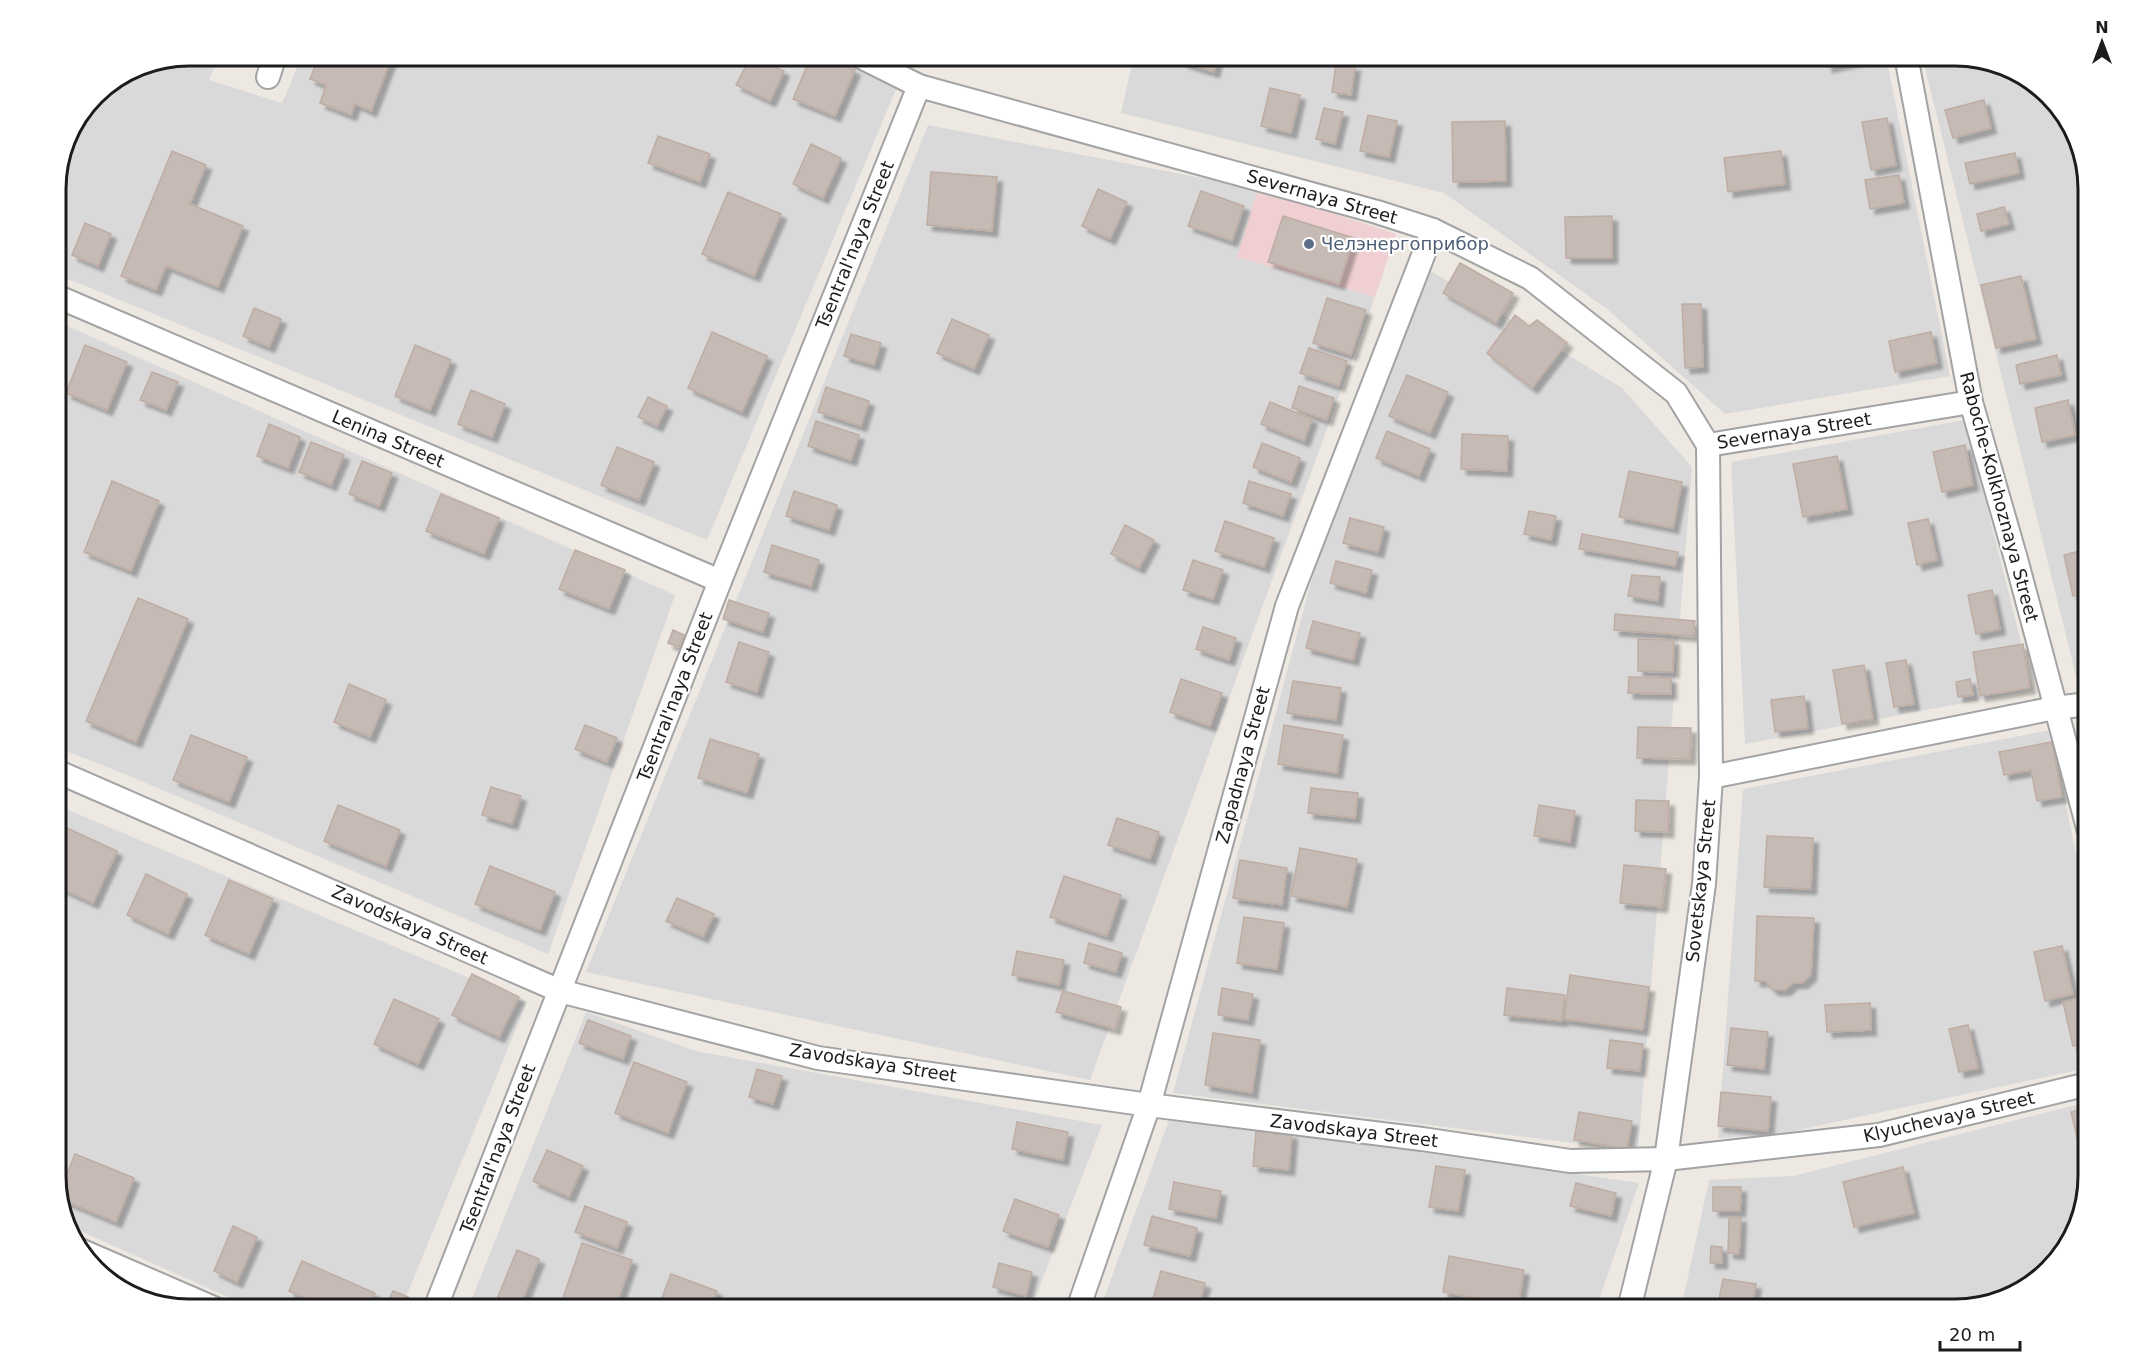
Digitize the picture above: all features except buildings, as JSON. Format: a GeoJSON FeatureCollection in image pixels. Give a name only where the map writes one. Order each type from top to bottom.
{"type":"FeatureCollection","features":[{"type":"Feature","properties":{"kind":"street"},"geometry":{"type":"LineString","coordinates":[[267,77],[271,66]]}},
{"type":"Feature","properties":{"kind":"street","name":"Severnaya Street"},"geometry":{"type":"LineString","coordinates":[[879,66],[919,86],[1366,209],[1433,230],[1530,278],[1676,393],[1708,445],[1971,402]]}},
{"type":"Feature","properties":{"kind":"street","name":"Raboche-Kolkhoznaya Street"},"geometry":{"type":"LineString","coordinates":[[1908,66],[1971,402],[2016,559],[2078,792]]}},
{"type":"Feature","properties":{"kind":"street","name":"Tsentral'naya Street"},"geometry":{"type":"LineString","coordinates":[[439,1299],[720,581],[919,86]]}},
{"type":"Feature","properties":{"kind":"street","name":"Zapadnaya Street"},"geometry":{"type":"LineString","coordinates":[[1082,1299],[1149,1105],[1287,606],[1433,230]]}},
{"type":"Feature","properties":{"kind":"street","name":"Lenina Street"},"geometry":{"type":"LineString","coordinates":[[66,300],[720,581]]}},
{"type":"Feature","properties":{"kind":"street","name":"Sovetskaya Street"},"geometry":{"type":"LineString","coordinates":[[1632,1299],[1666,1159],[1704,884],[1711,777],[1708,445]]}},
{"type":"Feature","properties":{"kind":"street"},"geometry":{"type":"LineString","coordinates":[[1711,777],[2078,705]]}},
{"type":"Feature","properties":{"kind":"street","name":"Zavodskaya Street"},"geometry":{"type":"LineString","coordinates":[[66,775],[560,991],[818,1058],[1570,1161],[1666,1159]]}},
{"type":"Feature","properties":{"kind":"street","name":"Klyuchevaya Street"},"geometry":{"type":"LineString","coordinates":[[1666,1159],[1879,1135],[2078,1086]]}},
{"type":"Feature","properties":{"kind":"street"},"geometry":{"type":"LineString","coordinates":[[97,1257],[191,1299]]}},
{"type":"Feature","properties":{"kind":"shaded area"},"geometry":{"type":"Polygon","coordinates":[[[189,66],[215,66],[209,80],[282,103],[298,66],[854,66],[897,87],[707,540],[66,278],[68,165],[75,142],[91,114],[114,91],[142,75],[165,68],[189,66]]]}},
{"type":"Feature","properties":{"kind":"shaded area"},"geometry":{"type":"Polygon","coordinates":[[[1132,66],[1888,66],[1950,376],[1725,414],[1607,309],[1444,193],[1121,113],[1132,66]]]}},
{"type":"Feature","properties":{"kind":"shaded area"},"geometry":{"type":"Polygon","coordinates":[[[1924,66],[1971,67],[1987,70],[2002,75],[2023,87],[2047,108],[2057,121],[2069,142],[2074,157],[2078,189],[2078,684],[1924,66]]]}},
{"type":"Feature","properties":{"kind":"shaded area"},"geometry":{"type":"Polygon","coordinates":[[[928,125],[1258,189],[1237,257],[1375,297],[1090,1080],[586,972],[928,125]]]}},
{"type":"Feature","properties":{"kind":"shaded area"},"geometry":{"type":"Polygon","coordinates":[[[1258,189],[1396,234],[1375,297],[1237,257],[1258,189]]]}},
{"type":"Feature","properties":{"kind":"shaded area"},"geometry":{"type":"Polygon","coordinates":[[[1431,271],[1622,388],[1692,467],[1638,1151],[1173,1093],[1325,531],[1431,271]]]}},
{"type":"Feature","properties":{"kind":"shaded area"},"geometry":{"type":"Polygon","coordinates":[[[66,325],[675,595],[548,954],[66,751],[66,325]]]}},
{"type":"Feature","properties":{"kind":"shaded area"},"geometry":{"type":"Polygon","coordinates":[[[1965,420],[2033,690],[1745,744],[1731,462],[1965,420]]]}},
{"type":"Feature","properties":{"kind":"shaded area"},"geometry":{"type":"Polygon","coordinates":[[[2051,730],[2078,864],[2078,1070],[1779,1134],[1718,1138],[1743,789],[2051,730]]]}},
{"type":"Feature","properties":{"kind":"shaded area"},"geometry":{"type":"Polygon","coordinates":[[[66,809],[527,1002],[405,1299],[233,1299],[79,1231],[75,1223],[66,1184],[66,809]]]}},
{"type":"Feature","properties":{"kind":"shaded area"},"geometry":{"type":"Polygon","coordinates":[[[586,1012],[696,1051],[1102,1125],[1035,1299],[472,1299],[586,1012]]]}},
{"type":"Feature","properties":{"kind":"shaded area"},"geometry":{"type":"Polygon","coordinates":[[[2078,1105],[2077,1192],[2074,1208],[2065,1230],[2057,1244],[2036,1268],[2002,1290],[1987,1295],[1955,1299],[1683,1299],[1709,1180],[1793,1176],[2078,1105]]]}},
{"type":"Feature","properties":{"kind":"shaded area"},"geometry":{"type":"Polygon","coordinates":[[[1171,1115],[1639,1183],[1599,1299],[1104,1299],[1171,1115]]]}},
{"type":"Feature","properties":{"kind":"place","name":"Челэнергоприбор"},"geometry":{"type":"Point","coordinates":[1309,244]}}]}
